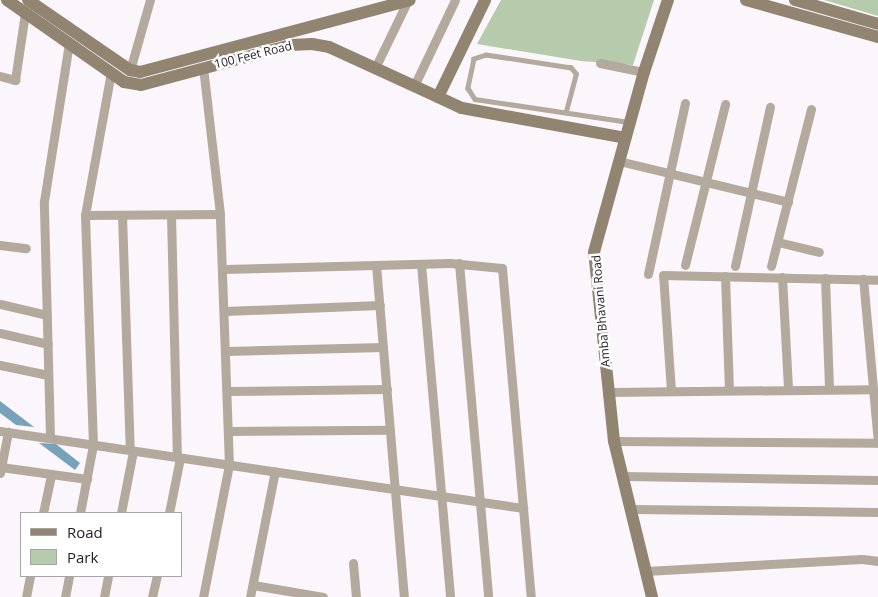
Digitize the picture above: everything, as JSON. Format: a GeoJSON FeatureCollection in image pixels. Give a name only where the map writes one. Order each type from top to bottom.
{"type":"FeatureCollection","features":[{"type":"Feature","properties":{"kind":"main road","name":"100 Feet Road"},"geometry":{"type":"LineString","coordinates":[[7,0],[124,82],[141,85],[302,44],[329,47],[462,108],[625,138]]}},
{"type":"Feature","properties":{"kind":"main road","name":"100 Feet Road"},"geometry":{"type":"LineString","coordinates":[[130,70],[140,72],[379,4],[409,0]]}},
{"type":"Feature","properties":{"kind":"main road"},"geometry":{"type":"LineString","coordinates":[[438,97],[485,0]]}},
{"type":"Feature","properties":{"kind":"main road","name":"Amba Bhavani Road"},"geometry":{"type":"LineString","coordinates":[[652,597],[614,441],[594,252],[644,72],[668,0]]}},
{"type":"Feature","properties":{"kind":"main road"},"geometry":{"type":"LineString","coordinates":[[746,0],[878,37]]}},
{"type":"Feature","properties":{"kind":"main road"},"geometry":{"type":"LineString","coordinates":[[795,0],[878,24]]}},
{"type":"Feature","properties":{"kind":"main road"},"geometry":{"type":"LineString","coordinates":[[35,2],[130,70]]}},
{"type":"Feature","properties":{"kind":"street"},"geometry":{"type":"LineString","coordinates":[[130,70],[150,0]]}},
{"type":"Feature","properties":{"kind":"street"},"geometry":{"type":"LineString","coordinates":[[375,68],[409,0]]}},
{"type":"Feature","properties":{"kind":"street"},"geometry":{"type":"LineString","coordinates":[[414,86],[455,0]]}},
{"type":"Feature","properties":{"kind":"street"},"geometry":{"type":"LineString","coordinates":[[0,76],[15,80],[25,13]]}},
{"type":"Feature","properties":{"kind":"street"},"geometry":{"type":"LineString","coordinates":[[50,438],[44,201],[69,43]]}},
{"type":"Feature","properties":{"kind":"street"},"geometry":{"type":"LineString","coordinates":[[600,64],[644,72]]}},
{"type":"Feature","properties":{"kind":"street"},"geometry":{"type":"LineString","coordinates":[[203,68],[220,214],[230,465],[203,597]]}},
{"type":"Feature","properties":{"kind":"street"},"geometry":{"type":"LineString","coordinates":[[80,512],[93,445],[85,215],[111,72]]}},
{"type":"Feature","properties":{"kind":"street"},"geometry":{"type":"LineString","coordinates":[[648,274],[685,103]]}},
{"type":"Feature","properties":{"kind":"street"},"geometry":{"type":"LineString","coordinates":[[684,265],[725,104]]}},
{"type":"Feature","properties":{"kind":"street"},"geometry":{"type":"LineString","coordinates":[[735,266],[770,108]]}},
{"type":"Feature","properties":{"kind":"street"},"geometry":{"type":"LineString","coordinates":[[771,266],[811,109]]}},
{"type":"Feature","properties":{"kind":"street"},"geometry":{"type":"LineString","coordinates":[[619,161],[788,202]]}},
{"type":"Feature","properties":{"kind":"street"},"geometry":{"type":"LineString","coordinates":[[85,215],[220,214]]}},
{"type":"Feature","properties":{"kind":"street"},"geometry":{"type":"LineString","coordinates":[[121,512],[132,450],[122,215]]}},
{"type":"Feature","properties":{"kind":"street"},"geometry":{"type":"LineString","coordinates":[[169,512],[179,457],[170,215]]}},
{"type":"Feature","properties":{"kind":"street"},"geometry":{"type":"LineString","coordinates":[[778,242],[819,252]]}},
{"type":"Feature","properties":{"kind":"street"},"geometry":{"type":"LineString","coordinates":[[0,246],[26,248]]}},
{"type":"Feature","properties":{"kind":"street"},"geometry":{"type":"LineString","coordinates":[[223,269],[459,263],[502,268],[531,597]]}},
{"type":"Feature","properties":{"kind":"street"},"geometry":{"type":"LineString","coordinates":[[459,263],[488,597]]}},
{"type":"Feature","properties":{"kind":"street"},"geometry":{"type":"LineString","coordinates":[[421,264],[450,597]]}},
{"type":"Feature","properties":{"kind":"street"},"geometry":{"type":"LineString","coordinates":[[376,265],[404,597]]}},
{"type":"Feature","properties":{"kind":"street"},"geometry":{"type":"LineString","coordinates":[[671,391],[664,275],[878,280]]}},
{"type":"Feature","properties":{"kind":"street"},"geometry":{"type":"LineString","coordinates":[[725,276],[729,390]]}},
{"type":"Feature","properties":{"kind":"street"},"geometry":{"type":"LineString","coordinates":[[782,278],[788,390]]}},
{"type":"Feature","properties":{"kind":"street"},"geometry":{"type":"LineString","coordinates":[[825,278],[830,389]]}},
{"type":"Feature","properties":{"kind":"street"},"geometry":{"type":"LineString","coordinates":[[614,441],[878,444],[863,279]]}},
{"type":"Feature","properties":{"kind":"street"},"geometry":{"type":"LineString","coordinates":[[0,304],[47,315]]}},
{"type":"Feature","properties":{"kind":"street"},"geometry":{"type":"LineString","coordinates":[[224,311],[380,306]]}},
{"type":"Feature","properties":{"kind":"street"},"geometry":{"type":"LineString","coordinates":[[0,333],[48,344]]}},
{"type":"Feature","properties":{"kind":"street"},"geometry":{"type":"LineString","coordinates":[[226,351],[383,347]]}},
{"type":"Feature","properties":{"kind":"street"},"geometry":{"type":"LineString","coordinates":[[0,365],[48,375]]}},
{"type":"Feature","properties":{"kind":"street"},"geometry":{"type":"LineString","coordinates":[[608,392],[873,388]]}},
{"type":"Feature","properties":{"kind":"street"},"geometry":{"type":"LineString","coordinates":[[227,391],[387,389]]}},
{"type":"Feature","properties":{"kind":"street"},"geometry":{"type":"LineString","coordinates":[[228,431],[390,430]]}},
{"type":"Feature","properties":{"kind":"street"},"geometry":{"type":"LineString","coordinates":[[87,479],[1,470],[4,432],[523,508]]}},
{"type":"Feature","properties":{"kind":"street"},"geometry":{"type":"LineString","coordinates":[[250,597],[275,471]]}},
{"type":"Feature","properties":{"kind":"street"},"geometry":{"type":"LineString","coordinates":[[43,512],[50,474]]}},
{"type":"Feature","properties":{"kind":"street"},"geometry":{"type":"LineString","coordinates":[[623,476],[878,480]]}},
{"type":"Feature","properties":{"kind":"street"},"geometry":{"type":"LineString","coordinates":[[632,509],[878,512]]}},
{"type":"Feature","properties":{"kind":"street"},"geometry":{"type":"LineString","coordinates":[[646,571],[862,559],[878,561]]}},
{"type":"Feature","properties":{"kind":"street"},"geometry":{"type":"LineString","coordinates":[[353,563],[356,597]]}},
{"type":"Feature","properties":{"kind":"street"},"geometry":{"type":"LineString","coordinates":[[26,597],[30,577]]}},
{"type":"Feature","properties":{"kind":"street"},"geometry":{"type":"LineString","coordinates":[[65,597],[69,577]]}},
{"type":"Feature","properties":{"kind":"street"},"geometry":{"type":"LineString","coordinates":[[104,597],[108,577]]}},
{"type":"Feature","properties":{"kind":"street"},"geometry":{"type":"LineString","coordinates":[[152,597],[156,577]]}},
{"type":"Feature","properties":{"kind":"street"},"geometry":{"type":"LineString","coordinates":[[253,585],[323,597]]}},
{"type":"Feature","properties":{"kind":"lane"},"geometry":{"type":"LineString","coordinates":[[566,111],[576,74],[572,68],[486,55],[474,59],[468,88],[475,99],[630,122]]}},
{"type":"Feature","properties":{"kind":"green space"},"geometry":{"type":"Polygon","coordinates":[[[501,0],[654,0],[633,65],[581,61],[477,44],[501,0]]]}},
{"type":"Feature","properties":{"kind":"green space"},"geometry":{"type":"Polygon","coordinates":[[[824,0],[878,0],[878,16],[824,0]]]}},
{"type":"Feature","properties":{"kind":"water"},"geometry":{"type":"Polygon","coordinates":[[[0,401],[34,427],[16,425],[0,413],[0,401]]]}},
{"type":"Feature","properties":{"kind":"water"},"geometry":{"type":"Polygon","coordinates":[[[39,443],[56,444],[80,463],[75,470],[39,443]]]}}]}
